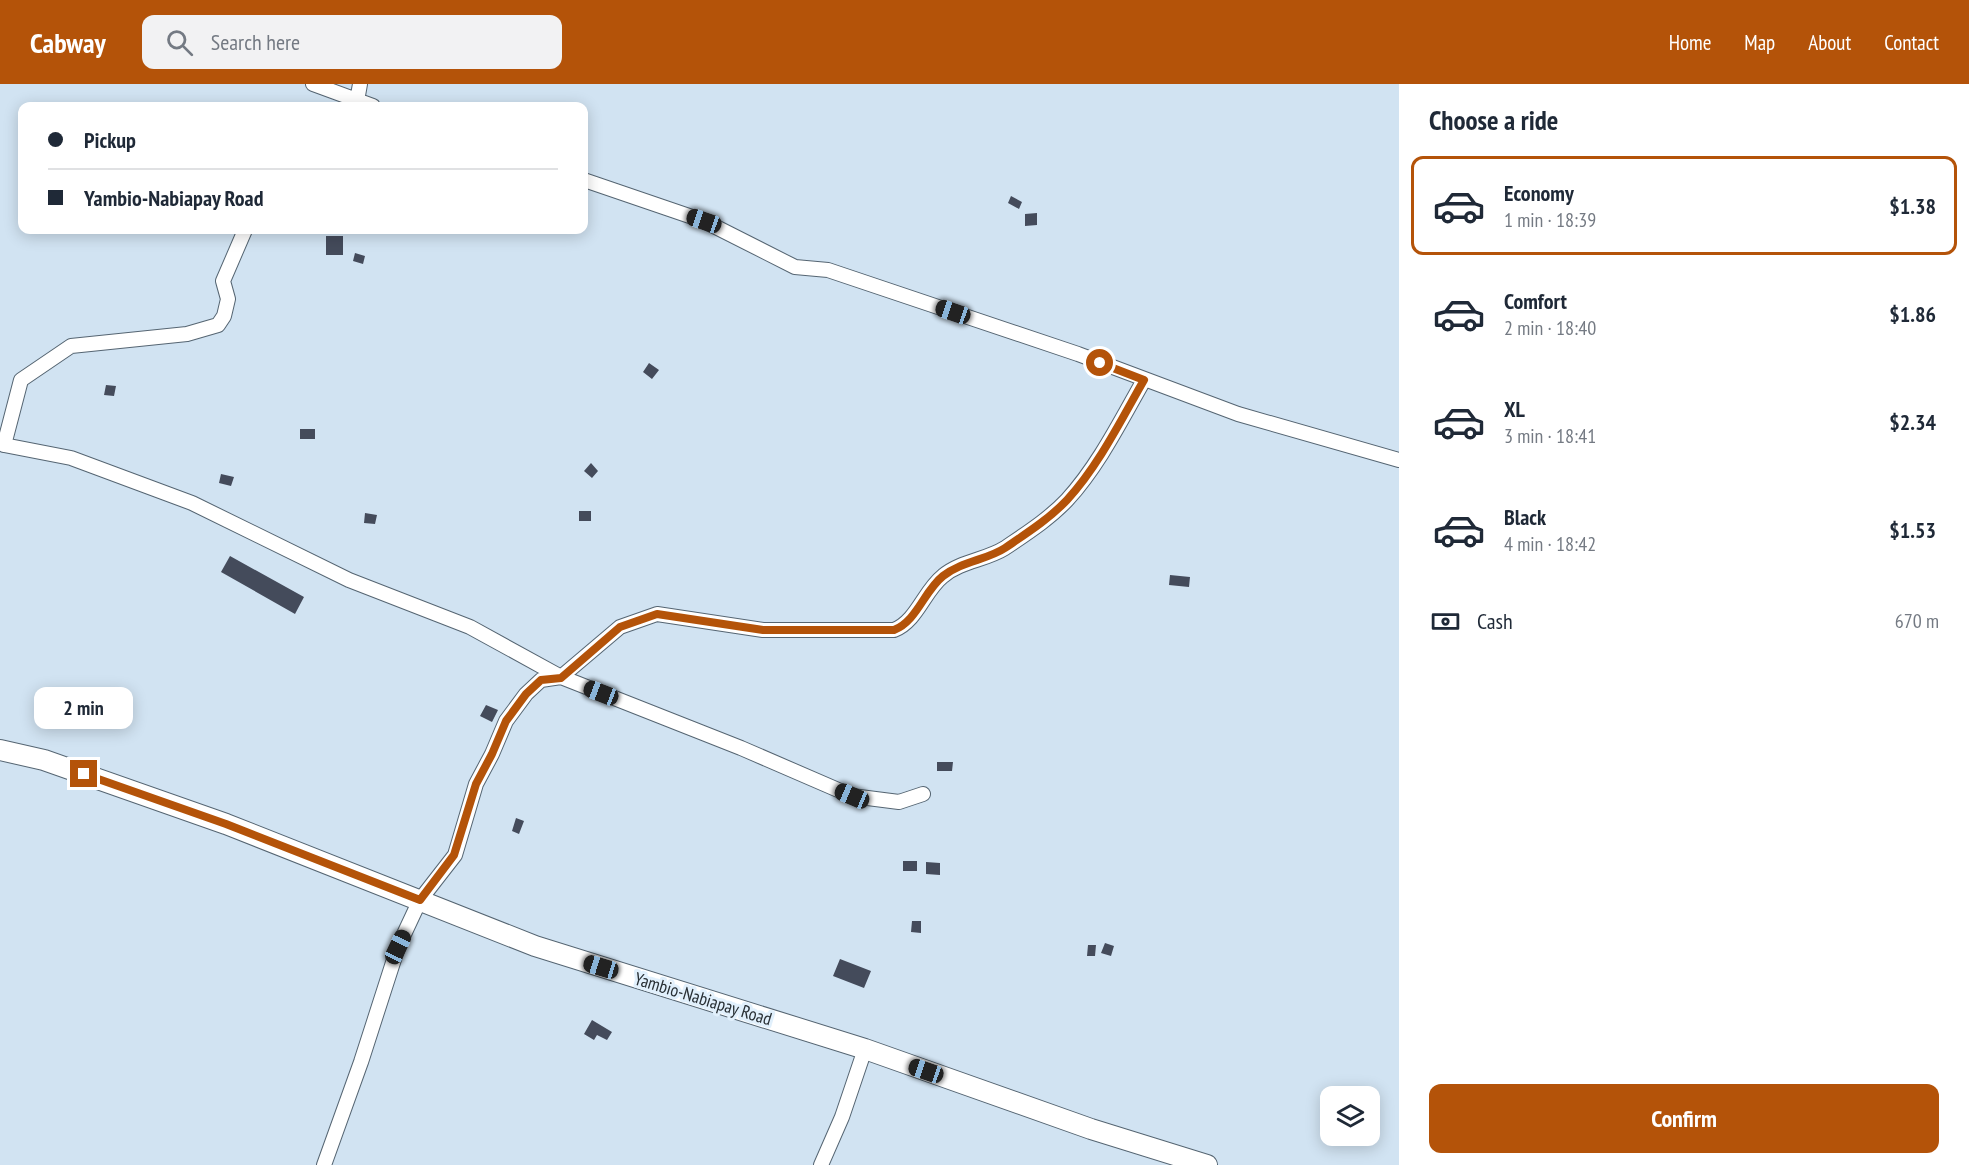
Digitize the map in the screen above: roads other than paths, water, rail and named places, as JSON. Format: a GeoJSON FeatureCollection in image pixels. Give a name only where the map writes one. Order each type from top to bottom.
{"type":"FeatureCollection","features":[{"type":"Feature","properties":{"kind":"main road","name":"Yambio-Nabiapay Road"},"geometry":{"type":"LineString","coordinates":[[0,750],[44,760],[226,824],[535,946],[865,1049],[1091,1129],[1208,1165]]}},
{"type":"Feature","properties":{"kind":"street"},"geometry":{"type":"LineString","coordinates":[[313,84],[358,102]]}},
{"type":"Feature","properties":{"kind":"street"},"geometry":{"type":"LineString","coordinates":[[360,84],[365,102]]}},
{"type":"Feature","properties":{"kind":"street"},"geometry":{"type":"LineString","coordinates":[[588,181],[704,221],[795,267],[828,270],[1078,354],[1238,414],[1399,460]]}},
{"type":"Feature","properties":{"kind":"street"},"geometry":{"type":"LineString","coordinates":[[243,234],[223,281],[228,299],[224,316],[218,325],[187,334],[71,346],[21,380],[2,443],[71,458],[192,503],[349,580],[470,627],[561,678],[741,748],[852,796],[899,802],[923,794]]}},
{"type":"Feature","properties":{"kind":"street"},"geometry":{"type":"LineString","coordinates":[[324,1165],[361,1062],[398,947],[420,900],[454,855],[476,784],[506,721],[526,694],[541,680],[561,678],[620,627],[657,614],[763,630],[894,630],[904,626],[942,577],[967,562],[1002,550],[1046,520],[1067,499],[1094,465],[1144,380]]}},
{"type":"Feature","properties":{"kind":"street"},"geometry":{"type":"LineString","coordinates":[[820,1165],[842,1117],[865,1049]]}}]}
